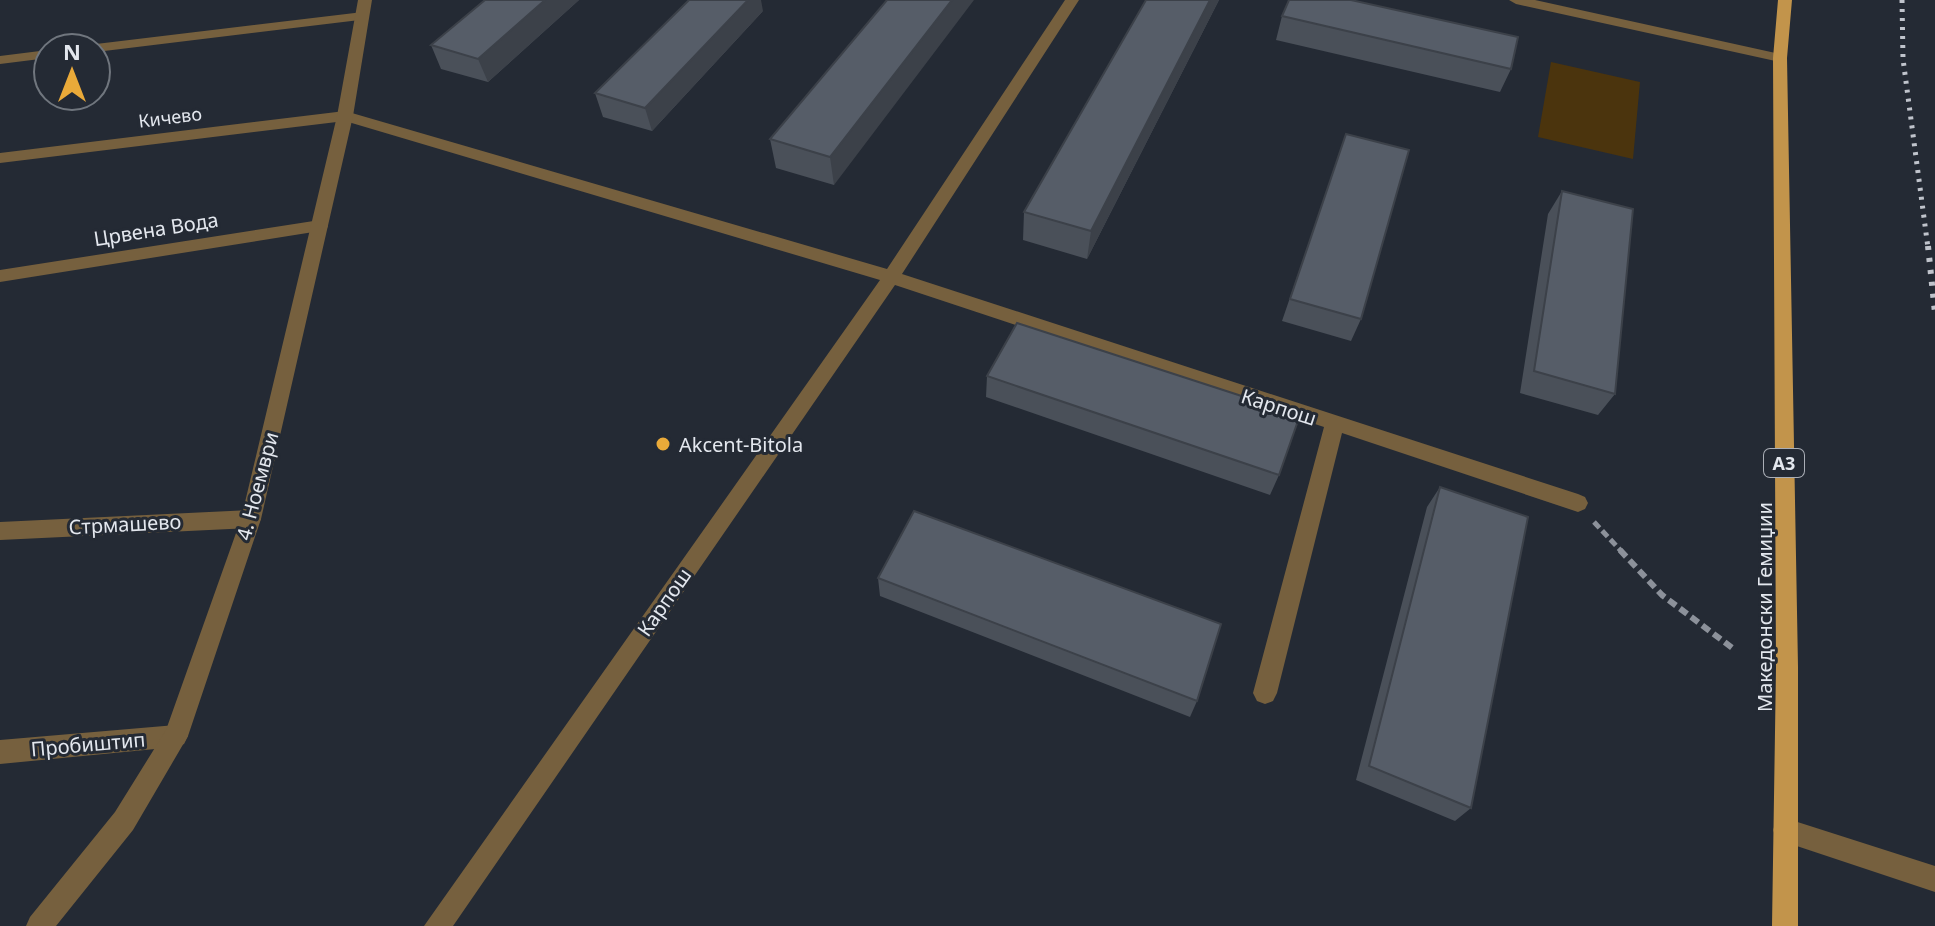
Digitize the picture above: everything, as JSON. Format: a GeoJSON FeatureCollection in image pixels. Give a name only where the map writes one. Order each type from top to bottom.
{"type":"FeatureCollection","features":[{"type":"Feature","properties":{"kind":"main road","name":"Македонски Гемиџии"},"geometry":{"type":"LineString","coordinates":[[1785,0],[1780,58],[1787,667],[1785,926]]}},
{"type":"Feature","properties":{"kind":"street","name":"Карпош"},"geometry":{"type":"LineString","coordinates":[[437,926],[891,277],[1072,0]]}},
{"type":"Feature","properties":{"kind":"street"},"geometry":{"type":"LineString","coordinates":[[1516,0],[1780,58]]}},
{"type":"Feature","properties":{"kind":"street"},"geometry":{"type":"LineString","coordinates":[[112,46],[364,8]]}},
{"type":"Feature","properties":{"kind":"street","name":"4. Ноември"},"geometry":{"type":"LineString","coordinates":[[39,926],[124,821],[176,736],[251,519],[345,116],[364,8]]}},
{"type":"Feature","properties":{"kind":"street"},"geometry":{"type":"LineString","coordinates":[[0,60],[32,56]]}},
{"type":"Feature","properties":{"kind":"street","name":"Карпош"},"geometry":{"type":"LineString","coordinates":[[345,116],[891,277],[1578,503]]}},
{"type":"Feature","properties":{"kind":"street","name":"Кичево"},"geometry":{"type":"LineString","coordinates":[[0,158],[345,116]]}},
{"type":"Feature","properties":{"kind":"street","name":"Црвена Вода"},"geometry":{"type":"LineString","coordinates":[[0,276],[320,226]]}},
{"type":"Feature","properties":{"kind":"street"},"geometry":{"type":"LineString","coordinates":[[1265,693],[1334,425]]}},
{"type":"Feature","properties":{"kind":"street","name":"Стрмашево"},"geometry":{"type":"LineString","coordinates":[[0,531],[251,519]]}},
{"type":"Feature","properties":{"kind":"street","name":"Пробиштип"},"geometry":{"type":"LineString","coordinates":[[0,752],[176,736]]}},
{"type":"Feature","properties":{"kind":"street"},"geometry":{"type":"LineString","coordinates":[[1785,830],[1935,879]]}},
{"type":"Feature","properties":{"kind":"path"},"geometry":{"type":"LineString","coordinates":[[1578,503],[1662,595],[1735,650]]}},
{"type":"Feature","properties":{"kind":"shaded area"},"geometry":{"type":"Polygon","coordinates":[[[1551,62],[1640,82],[1633,159],[1538,137],[1551,62]]]}},
{"type":"Feature","properties":{"kind":"building"},"geometry":{"type":"Polygon","coordinates":[[[485,0],[545,0],[478,59],[431,45],[485,0]]]}},
{"type":"Feature","properties":{"kind":"building"},"geometry":{"type":"Polygon","coordinates":[[[689,0],[748,0],[645,108],[595,93],[689,0]]]}},
{"type":"Feature","properties":{"kind":"building"},"geometry":{"type":"Polygon","coordinates":[[[887,0],[952,0],[830,157],[770,139],[887,0]]]}},
{"type":"Feature","properties":{"kind":"building"},"geometry":{"type":"Polygon","coordinates":[[[1146,0],[1210,0],[1091,231],[1024,212],[1146,0]]]}},
{"type":"Feature","properties":{"kind":"building"},"geometry":{"type":"Polygon","coordinates":[[[1289,0],[1351,0],[1518,37],[1511,69],[1282,16],[1289,0]]]}},
{"type":"Feature","properties":{"kind":"building"},"geometry":{"type":"Polygon","coordinates":[[[1346,134],[1409,150],[1361,319],[1290,299],[1346,134]]]}},
{"type":"Feature","properties":{"kind":"building"},"geometry":{"type":"Polygon","coordinates":[[[1562,191],[1633,209],[1615,394],[1534,371],[1562,191]]]}},
{"type":"Feature","properties":{"kind":"building"},"geometry":{"type":"Polygon","coordinates":[[[1017,323],[1300,415],[1279,475],[987,376],[1017,323]]]}},
{"type":"Feature","properties":{"kind":"building"},"geometry":{"type":"Polygon","coordinates":[[[1440,487],[1528,517],[1471,808],[1369,766],[1440,487]]]}},
{"type":"Feature","properties":{"kind":"building"},"geometry":{"type":"Polygon","coordinates":[[[914,511],[1221,624],[1197,701],[878,578],[914,511]]]}},
{"type":"Feature","properties":{"kind":"railway"},"geometry":{"type":"LineString","coordinates":[[1902,0],[1903,59],[1928,248]]}},
{"type":"Feature","properties":{"kind":"railway"},"geometry":{"type":"LineString","coordinates":[[1928,246],[1935,313]]}},
{"type":"Feature","properties":{"kind":"place","name":"Akcent-Bitola"},"geometry":{"type":"Point","coordinates":[663,444]}}]}
